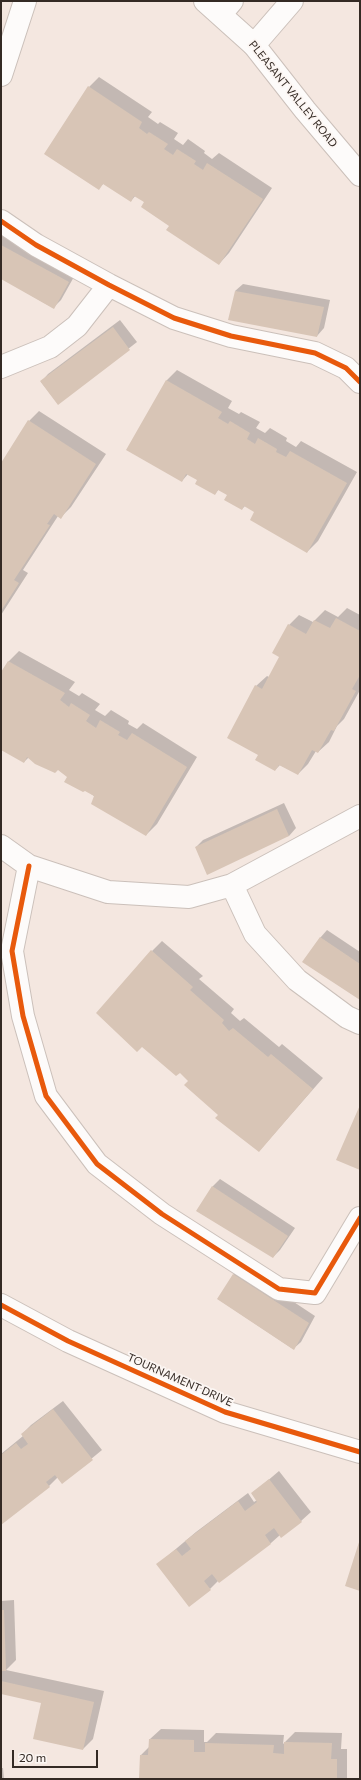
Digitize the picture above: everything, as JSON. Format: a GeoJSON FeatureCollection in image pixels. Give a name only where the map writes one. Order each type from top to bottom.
{"type":"FeatureCollection","features":[{"type":"Feature","properties":{"kind":"street"},"geometry":{"type":"LineString","coordinates":[[1,75],[25,1]]}},
{"type":"Feature","properties":{"kind":"street","name":"PLEASANT VALLEY ROAD"},"geometry":{"type":"LineString","coordinates":[[205,1],[226,8],[305,110],[360,175]]}},
{"type":"Feature","properties":{"kind":"street"},"geometry":{"type":"LineString","coordinates":[[254,45],[292,1]]}},
{"type":"Feature","properties":{"kind":"street"},"geometry":{"type":"LineString","coordinates":[[1,221],[36,245],[109,286],[174,318],[230,336],[315,353],[346,368],[360,382]]}},
{"type":"Feature","properties":{"kind":"street"},"geometry":{"type":"LineString","coordinates":[[1,367],[50,347],[77,326],[109,286]]}},
{"type":"Feature","properties":{"kind":"street"},"geometry":{"type":"LineString","coordinates":[[1,846],[28,866],[108,892],[189,897],[232,885],[360,816]]}},
{"type":"Feature","properties":{"kind":"street"},"geometry":{"type":"LineString","coordinates":[[28,866],[12,951],[23,1016],[46,1096],[97,1164],[162,1214],[279,1289],[315,1292],[360,1218]]}},
{"type":"Feature","properties":{"kind":"street"},"geometry":{"type":"LineString","coordinates":[[232,885],[255,934],[297,980],[347,1017],[360,1023]]}},
{"type":"Feature","properties":{"kind":"street","name":"TOURNAMENT DRIVE"},"geometry":{"type":"LineString","coordinates":[[1,1305],[68,1340],[225,1412],[360,1452]]}},
{"type":"Feature","properties":{"kind":"building"},"geometry":{"type":"Polygon","coordinates":[[[88,86],[142,122],[139,128],[147,134],[149,132],[168,144],[164,149],[173,155],[177,149],[196,161],[194,164],[203,170],[207,163],[263,199],[219,265],[166,230],[169,226],[141,207],[144,202],[134,196],[131,202],[103,184],[99,190],[44,154],[88,86]]]}},
{"type":"Feature","properties":{"kind":"building"},"geometry":{"type":"Polygon","coordinates":[[[1,245],[69,282],[54,309],[1,279],[1,245]]]}},
{"type":"Feature","properties":{"kind":"building"},"geometry":{"type":"Polygon","coordinates":[[[235,291],[324,307],[317,337],[228,320],[235,291]]]}},
{"type":"Feature","properties":{"kind":"building"},"geometry":{"type":"Polygon","coordinates":[[[113,327],[130,350],[58,405],[40,381],[113,327]]]}},
{"type":"Feature","properties":{"kind":"building"},"geometry":{"type":"Polygon","coordinates":[[[166,380],[222,412],[218,418],[228,424],[230,421],[250,433],[247,439],[255,444],[258,438],[277,449],[276,452],[286,457],[290,451],[347,483],[307,553],[250,520],[254,512],[244,506],[242,510],[224,500],[227,495],[218,490],[215,495],[195,484],[197,480],[186,474],[182,482],[126,450],[166,380]]]}},
{"type":"Feature","properties":{"kind":"building"},"geometry":{"type":"Polygon","coordinates":[[[28,420],[96,464],[61,519],[54,514],[47,524],[50,525],[14,580],[19,583],[1,611],[1,463],[28,420]]]}},
{"type":"Feature","properties":{"kind":"building"},"geometry":{"type":"Polygon","coordinates":[[[336,618],[360,631],[360,675],[352,689],[356,691],[334,731],[331,730],[318,753],[312,750],[298,775],[279,765],[275,771],[255,760],[258,755],[227,738],[255,685],[262,689],[279,657],[272,653],[288,624],[306,634],[314,620],[330,628],[336,618]]]}},
{"type":"Feature","properties":{"kind":"building"},"geometry":{"type":"Polygon","coordinates":[[[8,661],[65,693],[60,700],[69,707],[71,703],[90,715],[86,721],[96,728],[100,720],[120,732],[118,735],[127,740],[132,733],[187,767],[146,836],[91,804],[94,796],[64,782],[67,777],[58,770],[55,773],[35,764],[27,757],[24,763],[1,750],[1,672],[8,661]]]}},
{"type":"Feature","properties":{"kind":"building"},"geometry":{"type":"Polygon","coordinates":[[[277,809],[289,836],[207,875],[195,847],[277,809]]]}},
{"type":"Feature","properties":{"kind":"building"},"geometry":{"type":"Polygon","coordinates":[[[320,937],[360,964],[360,1000],[302,962],[320,937]]]}},
{"type":"Feature","properties":{"kind":"building"},"geometry":{"type":"Polygon","coordinates":[[[151,950],[193,987],[190,990],[224,1020],[222,1023],[229,1031],[233,1028],[268,1057],[271,1054],[313,1089],[259,1152],[215,1118],[218,1115],[184,1085],[188,1081],[180,1073],[176,1076],[142,1047],[137,1052],[96,1013],[151,950]]]}},
{"type":"Feature","properties":{"kind":"building"},"geometry":{"type":"Polygon","coordinates":[[[360,1105],[360,1170],[336,1160],[360,1105]]]}},
{"type":"Feature","properties":{"kind":"building"},"geometry":{"type":"Polygon","coordinates":[[[212,1186],[288,1236],[273,1258],[196,1211],[212,1186]]]}},
{"type":"Feature","properties":{"kind":"building"},"geometry":{"type":"Polygon","coordinates":[[[233,1274],[309,1323],[294,1350],[217,1299],[233,1274]]]}},
{"type":"Feature","properties":{"kind":"building"},"geometry":{"type":"Polygon","coordinates":[[[53,1409],[93,1460],[62,1484],[55,1475],[46,1482],[50,1487],[1,1525],[1,1455],[16,1443],[21,1449],[28,1444],[21,1434],[53,1409]]]}},
{"type":"Feature","properties":{"kind":"building"},"geometry":{"type":"Polygon","coordinates":[[[269,1479],[302,1522],[281,1538],[274,1528],[265,1535],[271,1544],[219,1583],[212,1574],[204,1581],[211,1590],[189,1607],[156,1564],[176,1549],[182,1556],[191,1549],[185,1541],[238,1501],[245,1511],[257,1502],[251,1493],[269,1479]]]}},
{"type":"Feature","properties":{"kind":"building"},"geometry":{"type":"Polygon","coordinates":[[[360,1539],[360,1591],[345,1586],[360,1539]]]}},
{"type":"Feature","properties":{"kind":"building"},"geometry":{"type":"Polygon","coordinates":[[[1,1610],[4,1610],[6,1671],[1,1671],[1,1610]]]}},
{"type":"Feature","properties":{"kind":"building"},"geometry":{"type":"Polygon","coordinates":[[[1,1681],[94,1702],[83,1750],[33,1739],[41,1703],[1,1694],[1,1681]]]}},
{"type":"Feature","properties":{"kind":"building"},"geometry":{"type":"Polygon","coordinates":[[[149,1739],[194,1740],[194,1752],[205,1752],[205,1743],[274,1745],[273,1753],[284,1754],[284,1742],[332,1743],[331,1759],[337,1759],[337,1779],[139,1779],[140,1755],[148,1755],[149,1739]]]}},
{"type":"Feature","properties":{"kind":"cycle path"},"geometry":{"type":"LineString","coordinates":[[1,221],[36,245],[109,285],[174,318],[231,336],[315,353],[346,368],[360,382]]}},
{"type":"Feature","properties":{"kind":"cycle path"},"geometry":{"type":"LineString","coordinates":[[29,866],[12,951],[23,1016],[46,1096],[97,1164],[162,1214],[279,1289],[315,1293],[360,1218]]}},
{"type":"Feature","properties":{"kind":"cycle path"},"geometry":{"type":"LineString","coordinates":[[1,1305],[68,1341],[225,1412],[360,1452]]}}]}
